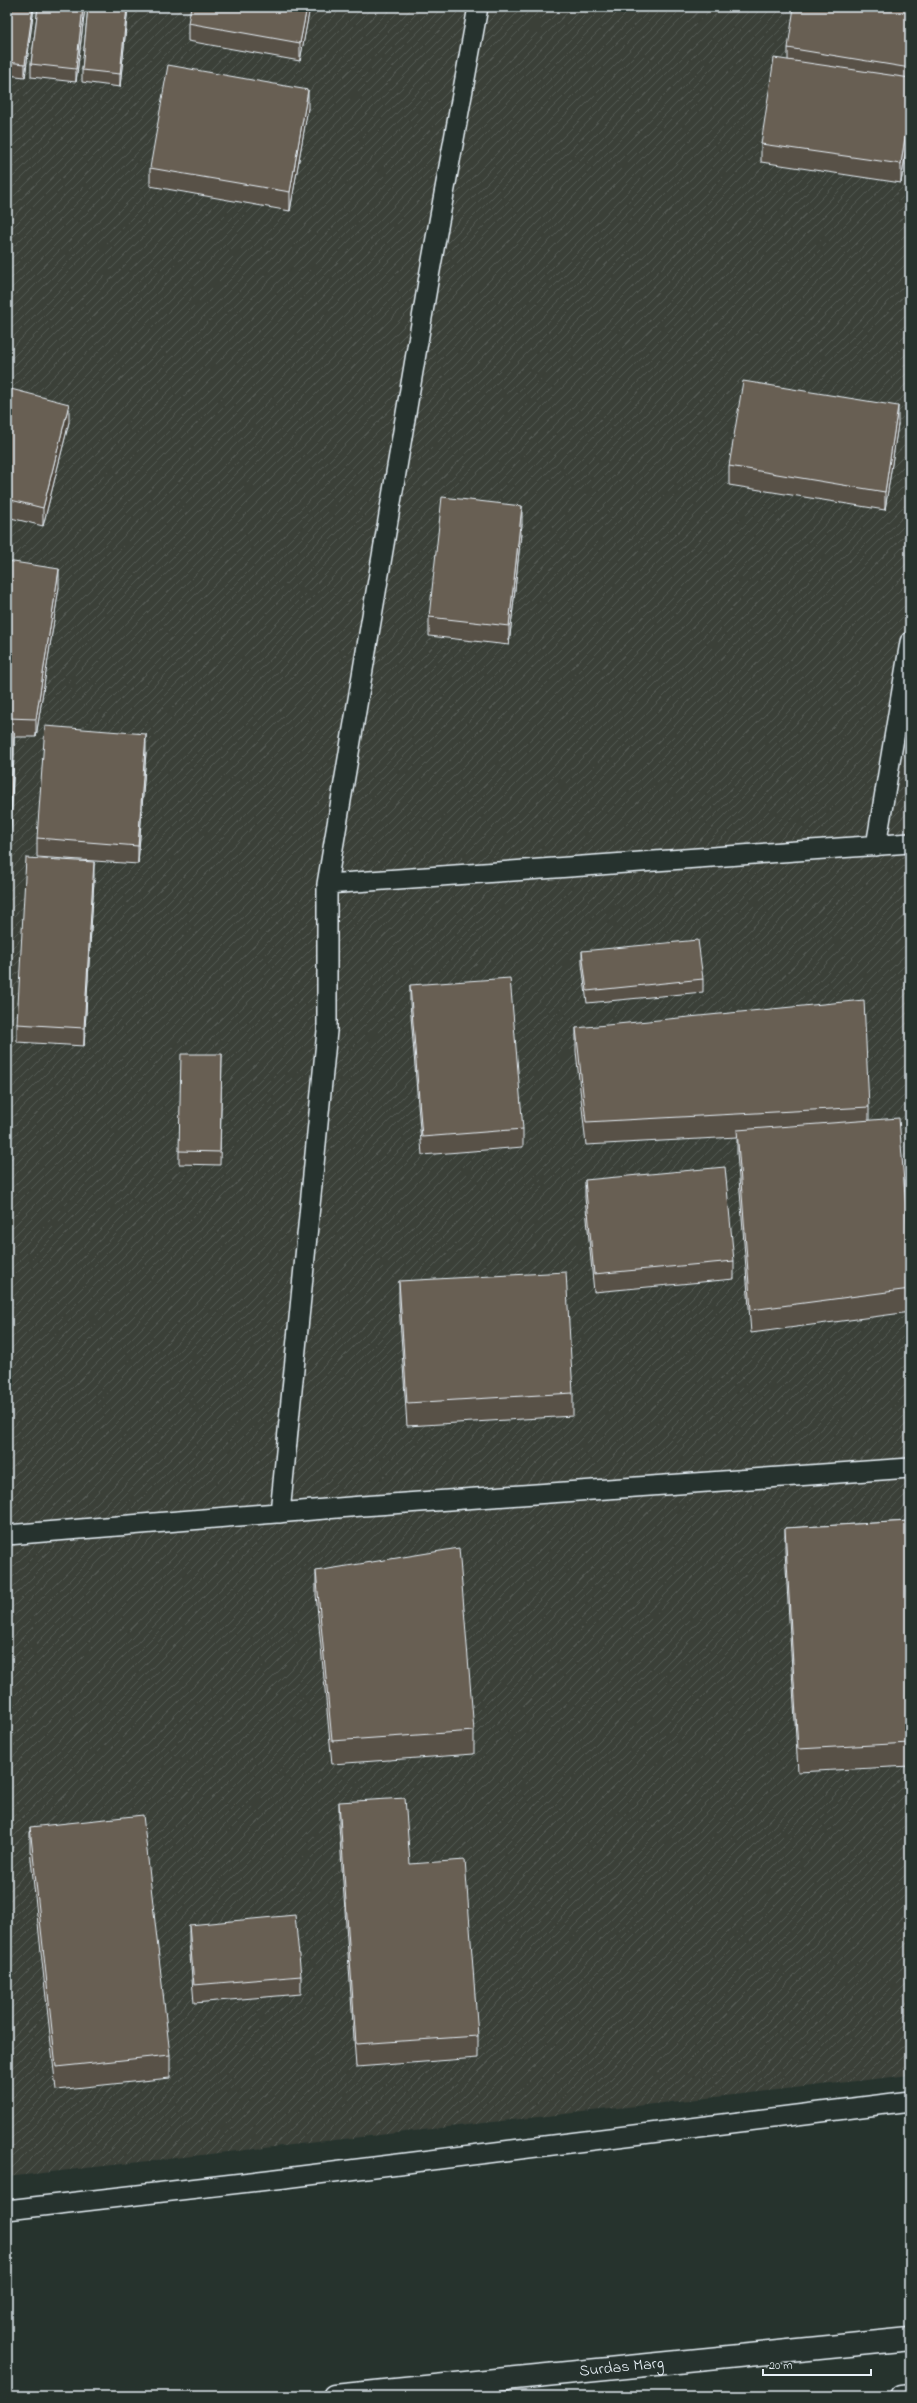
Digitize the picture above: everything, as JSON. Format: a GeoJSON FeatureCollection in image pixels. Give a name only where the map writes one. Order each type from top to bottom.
{"type":"FeatureCollection","features":[{"type":"Feature","properties":{"kind":"main road","name":"Surdas Marg"},"geometry":{"type":"LineString","coordinates":[[334,2396],[910,2339]]}},
{"type":"Feature","properties":{"kind":"main road"},"geometry":{"type":"LineString","coordinates":[[901,2396],[910,2395]]}},
{"type":"Feature","properties":{"kind":"lane"},"geometry":{"type":"LineString","coordinates":[[280,1513],[327,1031],[327,884],[428,282],[478,7]]}},
{"type":"Feature","properties":{"kind":"lane"},"geometry":{"type":"LineString","coordinates":[[876,846],[910,642]]}},
{"type":"Feature","properties":{"kind":"lane"},"geometry":{"type":"LineString","coordinates":[[327,884],[910,843]]}},
{"type":"Feature","properties":{"kind":"lane"},"geometry":{"type":"LineString","coordinates":[[7,1535],[280,1513],[910,1468]]}},
{"type":"Feature","properties":{"kind":"lane"},"geometry":{"type":"LineString","coordinates":[[7,2210],[285,2178],[910,2101]]}},
{"type":"Feature","properties":{"kind":"shaded area"},"geometry":{"type":"Polygon","coordinates":[[[7,7],[910,7],[910,2075],[7,2177],[7,7]]]}},
{"type":"Feature","properties":{"kind":"building"},"geometry":{"type":"Polygon","coordinates":[[[7,7],[33,7],[25,64],[7,62],[7,7]]]}},
{"type":"Feature","properties":{"kind":"building"},"geometry":{"type":"Polygon","coordinates":[[[38,7],[83,7],[76,69],[31,64],[38,7]]]}},
{"type":"Feature","properties":{"kind":"building"},"geometry":{"type":"Polygon","coordinates":[[[88,7],[127,7],[120,74],[82,70],[88,7]]]}},
{"type":"Feature","properties":{"kind":"building"},"geometry":{"type":"Polygon","coordinates":[[[191,7],[307,7],[300,43],[188,23],[191,7]]]}},
{"type":"Feature","properties":{"kind":"building"},"geometry":{"type":"Polygon","coordinates":[[[794,7],[910,7],[910,68],[788,48],[794,7]]]}},
{"type":"Feature","properties":{"kind":"building"},"geometry":{"type":"Polygon","coordinates":[[[774,58],[910,78],[910,103],[901,164],[761,144],[774,58]]]}},
{"type":"Feature","properties":{"kind":"building"},"geometry":{"type":"Polygon","coordinates":[[[168,65],[308,90],[290,192],[150,168],[168,65]]]}},
{"type":"Feature","properties":{"kind":"building"},"geometry":{"type":"Polygon","coordinates":[[[743,381],[898,406],[885,492],[729,466],[743,381]]]}},
{"type":"Feature","properties":{"kind":"building"},"geometry":{"type":"Polygon","coordinates":[[[7,388],[69,404],[43,508],[7,499],[7,388]]]}},
{"type":"Feature","properties":{"kind":"building"},"geometry":{"type":"Polygon","coordinates":[[[442,497],[522,506],[509,626],[429,617],[442,497]]]}},
{"type":"Feature","properties":{"kind":"building"},"geometry":{"type":"Polygon","coordinates":[[[7,561],[59,569],[36,719],[7,718],[7,561]]]}},
{"type":"Feature","properties":{"kind":"building"},"geometry":{"type":"Polygon","coordinates":[[[45,726],[146,734],[138,846],[37,838],[45,726]]]}},
{"type":"Feature","properties":{"kind":"building"},"geometry":{"type":"Polygon","coordinates":[[[7,732],[14,732],[10,822],[7,822],[7,732]]]}},
{"type":"Feature","properties":{"kind":"building"},"geometry":{"type":"Polygon","coordinates":[[[26,858],[94,862],[84,1028],[17,1024],[26,858]]]}},
{"type":"Feature","properties":{"kind":"building"},"geometry":{"type":"Polygon","coordinates":[[[698,940],[703,979],[587,991],[582,951],[698,940]]]}},
{"type":"Feature","properties":{"kind":"building"},"geometry":{"type":"Polygon","coordinates":[[[510,978],[523,1129],[422,1137],[410,985],[510,978]]]}},
{"type":"Feature","properties":{"kind":"building"},"geometry":{"type":"Polygon","coordinates":[[[864,1000],[869,1107],[586,1122],[576,1028],[864,1000]]]}},
{"type":"Feature","properties":{"kind":"building"},"geometry":{"type":"Polygon","coordinates":[[[181,1054],[222,1054],[220,1152],[179,1151],[181,1054]]]}},
{"type":"Feature","properties":{"kind":"building"},"geometry":{"type":"Polygon","coordinates":[[[899,1118],[910,1260],[910,1289],[751,1310],[737,1130],[899,1118]]]}},
{"type":"Feature","properties":{"kind":"building"},"geometry":{"type":"Polygon","coordinates":[[[725,1167],[734,1261],[594,1274],[585,1180],[725,1167]]]}},
{"type":"Feature","properties":{"kind":"building"},"geometry":{"type":"Polygon","coordinates":[[[566,1272],[573,1393],[407,1403],[399,1281],[566,1272]]]}},
{"type":"Feature","properties":{"kind":"building"},"geometry":{"type":"Polygon","coordinates":[[[910,1521],[910,1743],[798,1749],[785,1528],[910,1521]]]}},
{"type":"Feature","properties":{"kind":"building"},"geometry":{"type":"Polygon","coordinates":[[[459,1548],[474,1731],[332,1741],[316,1571],[459,1548]]]}},
{"type":"Feature","properties":{"kind":"building"},"geometry":{"type":"Polygon","coordinates":[[[405,1798],[410,1864],[465,1860],[478,2036],[356,2044],[339,1802],[405,1798]]]}},
{"type":"Feature","properties":{"kind":"building"},"geometry":{"type":"Polygon","coordinates":[[[143,1815],[170,2055],[56,2067],[30,1827],[143,1815]]]}},
{"type":"Feature","properties":{"kind":"building"},"geometry":{"type":"Polygon","coordinates":[[[295,1915],[301,1976],[194,1985],[189,1925],[295,1915]]]}}]}
